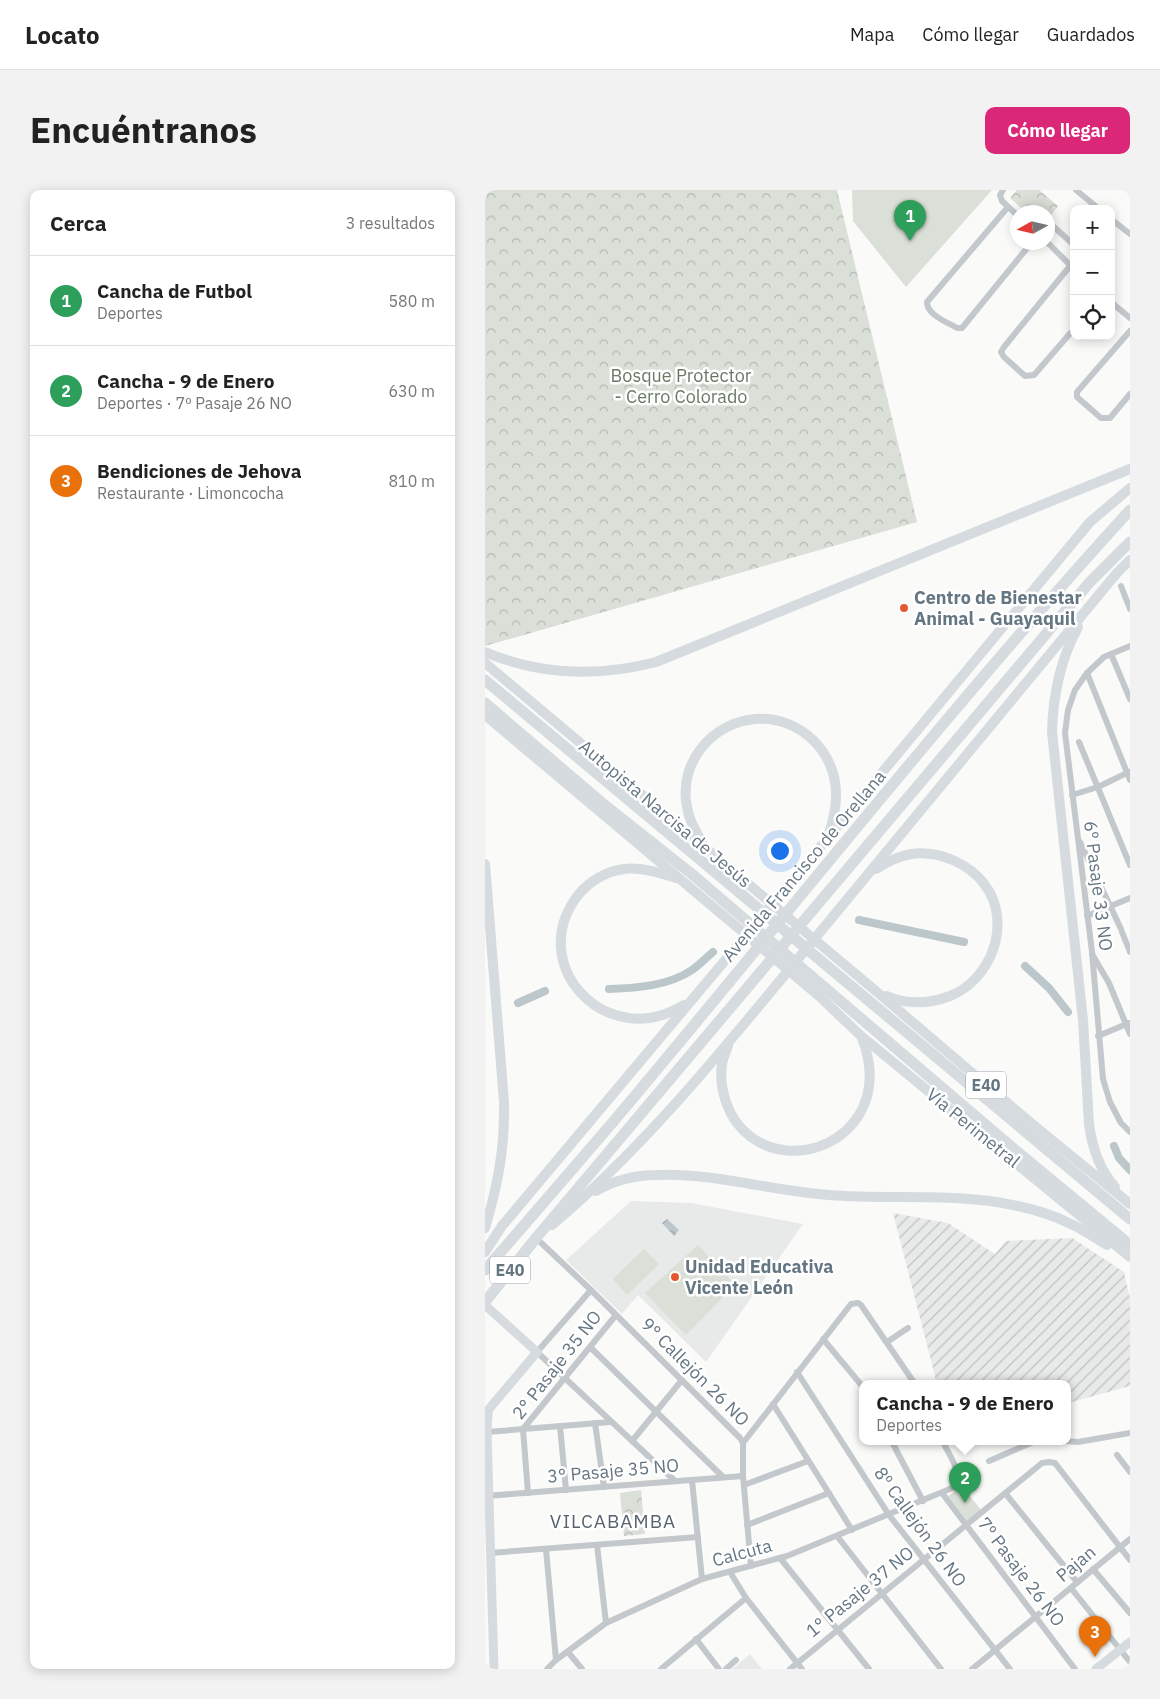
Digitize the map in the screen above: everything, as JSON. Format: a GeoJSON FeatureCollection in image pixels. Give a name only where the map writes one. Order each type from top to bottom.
{"type":"FeatureCollection","features":[{"type":"Feature","properties":{"kind":"highway","name":"Avenida Francisco de Orellana"},"geometry":{"type":"LineString","coordinates":[[485,1270],[613,1122],[921,750],[1061,586],[1130,510]]}},
{"type":"Feature","properties":{"kind":"highway","name":"Avenida Francisco de Orellana"},"geometry":{"type":"LineString","coordinates":[[485,1303],[536,1238],[1089,583],[1130,542]]}},
{"type":"Feature","properties":{"kind":"highway","name":"Autopista Narcisa de Jesús"},"geometry":{"type":"LineString","coordinates":[[485,680],[837,974]]}},
{"type":"Feature","properties":{"kind":"highway","name":"Autopista Narcisa de Jesús"},"geometry":{"type":"LineString","coordinates":[[485,703],[601,802],[687,879],[823,992]]}},
{"type":"Feature","properties":{"kind":"highway","name":"Vía Perimetral"},"geometry":{"type":"LineString","coordinates":[[837,974],[1130,1219]]}},
{"type":"Feature","properties":{"kind":"highway","name":"Vía Perimetral"},"geometry":{"type":"LineString","coordinates":[[823,992],[1130,1245]]}},
{"type":"Feature","properties":{"kind":"main road"},"geometry":{"type":"LineString","coordinates":[[485,652],[514,662],[562,671],[612,671],[656,662],[1130,469]]}},
{"type":"Feature","properties":{"kind":"main road","name":"Avenida Francisco de Orellana"},"geometry":{"type":"LineString","coordinates":[[485,1252],[509,1218],[1090,522],[1130,488]]}},
{"type":"Feature","properties":{"kind":"main road","name":"Avenida Francisco de Orellana"},"geometry":{"type":"LineString","coordinates":[[536,1238],[582,1199],[635,1148],[730,1041],[1115,574],[1130,560]]}},
{"type":"Feature","properties":{"kind":"main road"},"geometry":{"type":"LineString","coordinates":[[1088,608],[1065,653],[1059,672],[1052,709],[1052,732],[1083,1020],[1091,1138],[1103,1170],[1110,1182],[1129,1204]]}},
{"type":"Feature","properties":{"kind":"main road","name":"Autopista Narcisa de Jesús"},"geometry":{"type":"LineString","coordinates":[[485,663],[877,992]]}},
{"type":"Feature","properties":{"kind":"main road","name":"Autopista Narcisa de Jesús"},"geometry":{"type":"LineString","coordinates":[[485,716],[687,879]]}},
{"type":"Feature","properties":{"kind":"main road"},"geometry":{"type":"LineString","coordinates":[[708,850],[693,826],[686,805],[686,784],[691,765],[701,748],[714,735],[731,725],[755,719],[776,720],[795,727],[811,738],[826,756],[834,776],[836,796],[834,815],[827,839]]}},
{"type":"Feature","properties":{"kind":"main road"},"geometry":{"type":"LineString","coordinates":[[871,872],[895,858],[912,854],[950,858],[970,870],[985,885],[994,904],[997,926],[995,947],[986,966],[973,982],[958,993],[939,1000],[912,1003],[896,1000],[877,992]]}},
{"type":"Feature","properties":{"kind":"main road"},"geometry":{"type":"LineString","coordinates":[[485,864],[505,1102],[501,1167],[485,1228]]}},
{"type":"Feature","properties":{"kind":"main road"},"geometry":{"type":"LineString","coordinates":[[687,879],[633,868],[614,870],[596,879],[582,891],[571,907],[564,926],[561,948],[565,966],[573,983],[589,1002],[605,1012],[631,1019],[646,1018],[672,1012],[691,1000]]}},
{"type":"Feature","properties":{"kind":"main road","name":"Vía Perimetral"},"geometry":{"type":"LineString","coordinates":[[823,992],[860,1035],[1130,1258]]}},
{"type":"Feature","properties":{"kind":"main road","name":"E40"},"geometry":{"type":"LineString","coordinates":[[877,992],[1129,1204]]}},
{"type":"Feature","properties":{"kind":"main road"},"geometry":{"type":"LineString","coordinates":[[730,1041],[722,1064],[721,1075],[724,1097],[733,1117],[744,1132],[762,1144],[781,1150],[801,1151],[821,1146],[838,1138],[852,1125],[863,1108],[870,1087],[871,1068],[860,1035]]}},
{"type":"Feature","properties":{"kind":"main road"},"geometry":{"type":"LineString","coordinates":[[582,1199],[602,1187],[624,1179],[644,1175],[676,1174],[791,1192],[830,1196],[989,1200],[1019,1206],[1073,1224],[1130,1258]]}},
{"type":"Feature","properties":{"kind":"street"},"geometry":{"type":"LineString","coordinates":[[1003,190],[1000,195],[1001,198],[1010,209]]}},
{"type":"Feature","properties":{"kind":"street"},"geometry":{"type":"LineString","coordinates":[[1076,190],[1094,205]]}},
{"type":"Feature","properties":{"kind":"street"},"geometry":{"type":"LineString","coordinates":[[1007,207],[927,302],[930,312],[957,328],[961,328],[1025,250]]}},
{"type":"Feature","properties":{"kind":"street"},"geometry":{"type":"LineString","coordinates":[[1115,221],[1130,234]]}},
{"type":"Feature","properties":{"kind":"street"},"geometry":{"type":"LineString","coordinates":[[1055,228],[1070,241]]}},
{"type":"Feature","properties":{"kind":"street"},"geometry":{"type":"LineString","coordinates":[[1055,250],[1070,266]]}},
{"type":"Feature","properties":{"kind":"street"},"geometry":{"type":"LineString","coordinates":[[1070,270],[1001,352],[1011,364],[1025,376],[1029,377],[1034,375],[1070,334]]}},
{"type":"Feature","properties":{"kind":"street"},"geometry":{"type":"LineString","coordinates":[[1115,305],[1130,318]]}},
{"type":"Feature","properties":{"kind":"street"},"geometry":{"type":"LineString","coordinates":[[1130,331],[1077,392],[1077,397],[1105,420],[1110,418],[1130,394]]}},
{"type":"Feature","properties":{"kind":"street"},"geometry":{"type":"LineString","coordinates":[[1121,586],[1130,609]]}},
{"type":"Feature","properties":{"kind":"street","name":"6º Pasaje 33 NO"},"geometry":{"type":"LineString","coordinates":[[1130,646],[1104,656],[1087,673],[1075,690],[1068,710],[1065,733],[1091,952],[1103,1079],[1110,1102],[1121,1123],[1130,1132]]}},
{"type":"Feature","properties":{"kind":"street"},"geometry":{"type":"LineString","coordinates":[[1111,654],[1130,699]]}},
{"type":"Feature","properties":{"kind":"street"},"geometry":{"type":"LineString","coordinates":[[1087,673],[1129,772],[1130,780]]}},
{"type":"Feature","properties":{"kind":"street"},"geometry":{"type":"LineString","coordinates":[[1079,742],[1130,865]]}},
{"type":"Feature","properties":{"kind":"street"},"geometry":{"type":"LineString","coordinates":[[1072,795],[1129,772]]}},
{"type":"Feature","properties":{"kind":"street"},"geometry":{"type":"LineString","coordinates":[[1076,834],[1130,952]]}},
{"type":"Feature","properties":{"kind":"street"},"geometry":{"type":"LineString","coordinates":[[1087,916],[1130,898]]}},
{"type":"Feature","properties":{"kind":"street"},"geometry":{"type":"LineString","coordinates":[[1091,952],[1109,983],[1128,1023],[1130,1034]]}},
{"type":"Feature","properties":{"kind":"street"},"geometry":{"type":"LineString","coordinates":[[1098,1036],[1128,1023]]}},
{"type":"Feature","properties":{"kind":"street","name":"9° Callejón 26 NO"},"geometry":{"type":"LineString","coordinates":[[536,1238],[682,1380],[743,1443],[743,1476],[751,1566]]}},
{"type":"Feature","properties":{"kind":"street"},"geometry":{"type":"LineString","coordinates":[[494,1669],[488,1610],[490,1553],[487,1496],[487,1413],[494,1402],[591,1290]]}},
{"type":"Feature","properties":{"kind":"street"},"geometry":{"type":"LineString","coordinates":[[485,1303],[675,1481]]}},
{"type":"Feature","properties":{"kind":"street"},"geometry":{"type":"LineString","coordinates":[[743,1443],[851,1304],[858,1303],[861,1305],[912,1380]]}},
{"type":"Feature","properties":{"kind":"street","name":"2° Pasaje 35 NO"},"geometry":{"type":"LineString","coordinates":[[528,1493],[523,1429],[615,1315]]}},
{"type":"Feature","properties":{"kind":"street"},"geometry":{"type":"LineString","coordinates":[[887,1342],[908,1328]]}},
{"type":"Feature","properties":{"kind":"street"},"geometry":{"type":"LineString","coordinates":[[823,1339],[859,1382]]}},
{"type":"Feature","properties":{"kind":"street"},"geometry":{"type":"LineString","coordinates":[[590,1347],[723,1477]]}},
{"type":"Feature","properties":{"kind":"street","name":"8º Callejón 26 NO"},"geometry":{"type":"LineString","coordinates":[[797,1372],[889,1515],[1010,1669]]}},
{"type":"Feature","properties":{"kind":"street"},"geometry":{"type":"LineString","coordinates":[[632,1441],[682,1380]]}},
{"type":"Feature","properties":{"kind":"street"},"geometry":{"type":"LineString","coordinates":[[773,1404],[852,1530]]}},
{"type":"Feature","properties":{"kind":"street"},"geometry":{"type":"LineString","coordinates":[[487,1432],[611,1422]]}},
{"type":"Feature","properties":{"kind":"street"},"geometry":{"type":"LineString","coordinates":[[595,1423],[604,1487]]}},
{"type":"Feature","properties":{"kind":"street"},"geometry":{"type":"LineString","coordinates":[[560,1426],[567,1490]]}},
{"type":"Feature","properties":{"kind":"street"},"geometry":{"type":"LineString","coordinates":[[1071,1441],[1078,1442],[1130,1433]]}},
{"type":"Feature","properties":{"kind":"street"},"geometry":{"type":"LineString","coordinates":[[894,1445],[923,1501]]}},
{"type":"Feature","properties":{"kind":"street","name":"Calcuta"},"geometry":{"type":"LineString","coordinates":[[547,1669],[556,1660],[606,1624],[703,1579],[780,1558],[957,1486],[959,1481],[958,1474],[944,1445]]}},
{"type":"Feature","properties":{"kind":"street"},"geometry":{"type":"LineString","coordinates":[[989,1461],[1026,1445]]}},
{"type":"Feature","properties":{"kind":"street"},"geometry":{"type":"LineString","coordinates":[[1117,1455],[1130,1472]]}},
{"type":"Feature","properties":{"kind":"street"},"geometry":{"type":"LineString","coordinates":[[744,1485],[808,1461]]}},
{"type":"Feature","properties":{"kind":"street","name":"1° Pasaje 37 NO"},"geometry":{"type":"LineString","coordinates":[[790,1669],[1042,1463],[1055,1463],[1120,1547]]}},
{"type":"Feature","properties":{"kind":"street","name":"3° Pasaje 35 NO"},"geometry":{"type":"LineString","coordinates":[[487,1496],[743,1476]]}},
{"type":"Feature","properties":{"kind":"street"},"geometry":{"type":"LineString","coordinates":[[693,1480],[703,1579]]}},
{"type":"Feature","properties":{"kind":"street"},"geometry":{"type":"LineString","coordinates":[[747,1525],[829,1493]]}},
{"type":"Feature","properties":{"kind":"street","name":"7º Pasaje 26 NO"},"geometry":{"type":"LineString","coordinates":[[942,1493],[1075,1669]]}},
{"type":"Feature","properties":{"kind":"street"},"geometry":{"type":"LineString","coordinates":[[1005,1493],[1077,1582]]}},
{"type":"Feature","properties":{"kind":"street"},"geometry":{"type":"LineString","coordinates":[[837,1536],[941,1669]]}},
{"type":"Feature","properties":{"kind":"street"},"geometry":{"type":"LineString","coordinates":[[490,1553],[698,1537]]}},
{"type":"Feature","properties":{"kind":"street","name":"Pajan"},"geometry":{"type":"LineString","coordinates":[[973,1669],[1130,1539]]}},
{"type":"Feature","properties":{"kind":"street"},"geometry":{"type":"LineString","coordinates":[[597,1545],[606,1624]]}},
{"type":"Feature","properties":{"kind":"street"},"geometry":{"type":"LineString","coordinates":[[1120,1547],[1130,1560]]}},
{"type":"Feature","properties":{"kind":"street"},"geometry":{"type":"LineString","coordinates":[[546,1549],[556,1660]]}},
{"type":"Feature","properties":{"kind":"street"},"geometry":{"type":"LineString","coordinates":[[780,1558],[869,1669]]}},
{"type":"Feature","properties":{"kind":"street"},"geometry":{"type":"LineString","coordinates":[[1093,1569],[1130,1613]]}},
{"type":"Feature","properties":{"kind":"street"},"geometry":{"type":"LineString","coordinates":[[730,1572],[746,1598],[802,1669]]}},
{"type":"Feature","properties":{"kind":"street"},"geometry":{"type":"LineString","coordinates":[[1071,1588],[1130,1662]]}},
{"type":"Feature","properties":{"kind":"street"},"geometry":{"type":"LineString","coordinates":[[661,1669],[746,1598]]}},
{"type":"Feature","properties":{"kind":"street"},"geometry":{"type":"LineString","coordinates":[[696,1639],[719,1669]]}},
{"type":"Feature","properties":{"kind":"street"},"geometry":{"type":"LineString","coordinates":[[1096,1669],[1130,1642]]}},
{"type":"Feature","properties":{"kind":"street"},"geometry":{"type":"LineString","coordinates":[[569,1652],[582,1669]]}},
{"type":"Feature","properties":{"kind":"street"},"geometry":{"type":"LineString","coordinates":[[726,1669],[736,1660]]}},
{"type":"Feature","properties":{"kind":"shaded area","name":"Unidad Educativa Vicente León"},"geometry":{"type":"Polygon","coordinates":[[[631,1201],[691,1203],[803,1224],[706,1362],[638,1295],[622,1314],[566,1260],[631,1201]]]}},
{"type":"Feature","properties":{"kind":"shaded area"},"geometry":{"type":"Polygon","coordinates":[[[893,1213],[948,1223],[995,1254],[1006,1241],[1072,1238],[1124,1272],[1130,1298],[1130,1386],[1071,1402],[1071,1380],[936,1380],[893,1213]]]}},
{"type":"Feature","properties":{"kind":"shaded area"},"geometry":{"type":"Polygon","coordinates":[[[750,1654],[762,1669],[732,1669],[750,1654]]]}},
{"type":"Feature","properties":{"kind":"green space","name":"Bosque Protector - Cerro Colorado"},"geometry":{"type":"Polygon","coordinates":[[[485,190],[837,190],[917,522],[485,646],[485,190]]]}},
{"type":"Feature","properties":{"kind":"green space"},"geometry":{"type":"Polygon","coordinates":[[[852,190],[992,190],[906,287],[853,221],[852,190]]]}},
{"type":"Feature","properties":{"kind":"green space"},"geometry":{"type":"Polygon","coordinates":[[[1017,190],[1039,190],[1058,206],[1055,210],[1055,205],[1018,205],[1010,198],[1017,190]]]}},
{"type":"Feature","properties":{"kind":"green space"},"geometry":{"type":"Polygon","coordinates":[[[698,1245],[735,1285],[686,1335],[645,1293],[698,1245]]]}},
{"type":"Feature","properties":{"kind":"green space"},"geometry":{"type":"Polygon","coordinates":[[[644,1249],[659,1264],[627,1295],[613,1279],[644,1249]]]}},
{"type":"Feature","properties":{"kind":"green space"},"geometry":{"type":"Polygon","coordinates":[[[962,1486],[981,1510],[967,1521],[948,1496],[962,1486]]]}},
{"type":"Feature","properties":{"kind":"green space"},"geometry":{"type":"Polygon","coordinates":[[[641,1490],[645,1534],[624,1536],[620,1493],[641,1490]]]}},
{"type":"Feature","properties":{"kind":"water"},"geometry":{"type":"Polygon","coordinates":[[[667,1219],[679,1230],[674,1236],[662,1223],[667,1219]]]}},
{"type":"Feature","properties":{"kind":"waterway"},"geometry":{"type":"LineString","coordinates":[[859,920],[964,942]]}},
{"type":"Feature","properties":{"kind":"waterway"},"geometry":{"type":"LineString","coordinates":[[609,989],[641,987],[673,980],[692,970],[713,952]]}},
{"type":"Feature","properties":{"kind":"waterway"},"geometry":{"type":"LineString","coordinates":[[1025,966],[1049,988],[1068,1012]]}},
{"type":"Feature","properties":{"kind":"waterway"},"geometry":{"type":"LineString","coordinates":[[518,1003],[545,991]]}},
{"type":"Feature","properties":{"kind":"waterway"},"geometry":{"type":"LineString","coordinates":[[1114,1146],[1119,1158],[1130,1170]]}},
{"type":"Feature","properties":{"kind":"place","name":"Cancha de Futbol"},"geometry":{"type":"Point","coordinates":[910,241]}},
{"type":"Feature","properties":{"kind":"place","name":"Centro de Bienestar Animal - Guayaquil"},"geometry":{"type":"Point","coordinates":[904,608]}},
{"type":"Feature","properties":{"kind":"place","name":"Unidad Educativa Vicente León"},"geometry":{"type":"Point","coordinates":[675,1277]}},
{"type":"Feature","properties":{"kind":"place","name":"Cancha - 9 de Enero"},"geometry":{"type":"Point","coordinates":[965,1503]}},
{"type":"Feature","properties":{"kind":"place","name":"Bendiciones de Jehova"},"geometry":{"type":"Point","coordinates":[1095,1657]}},
{"type":"Feature","properties":{"kind":"district","name":"VILCABAMBA"},"geometry":{"type":"Point","coordinates":[613,1521]}}]}
